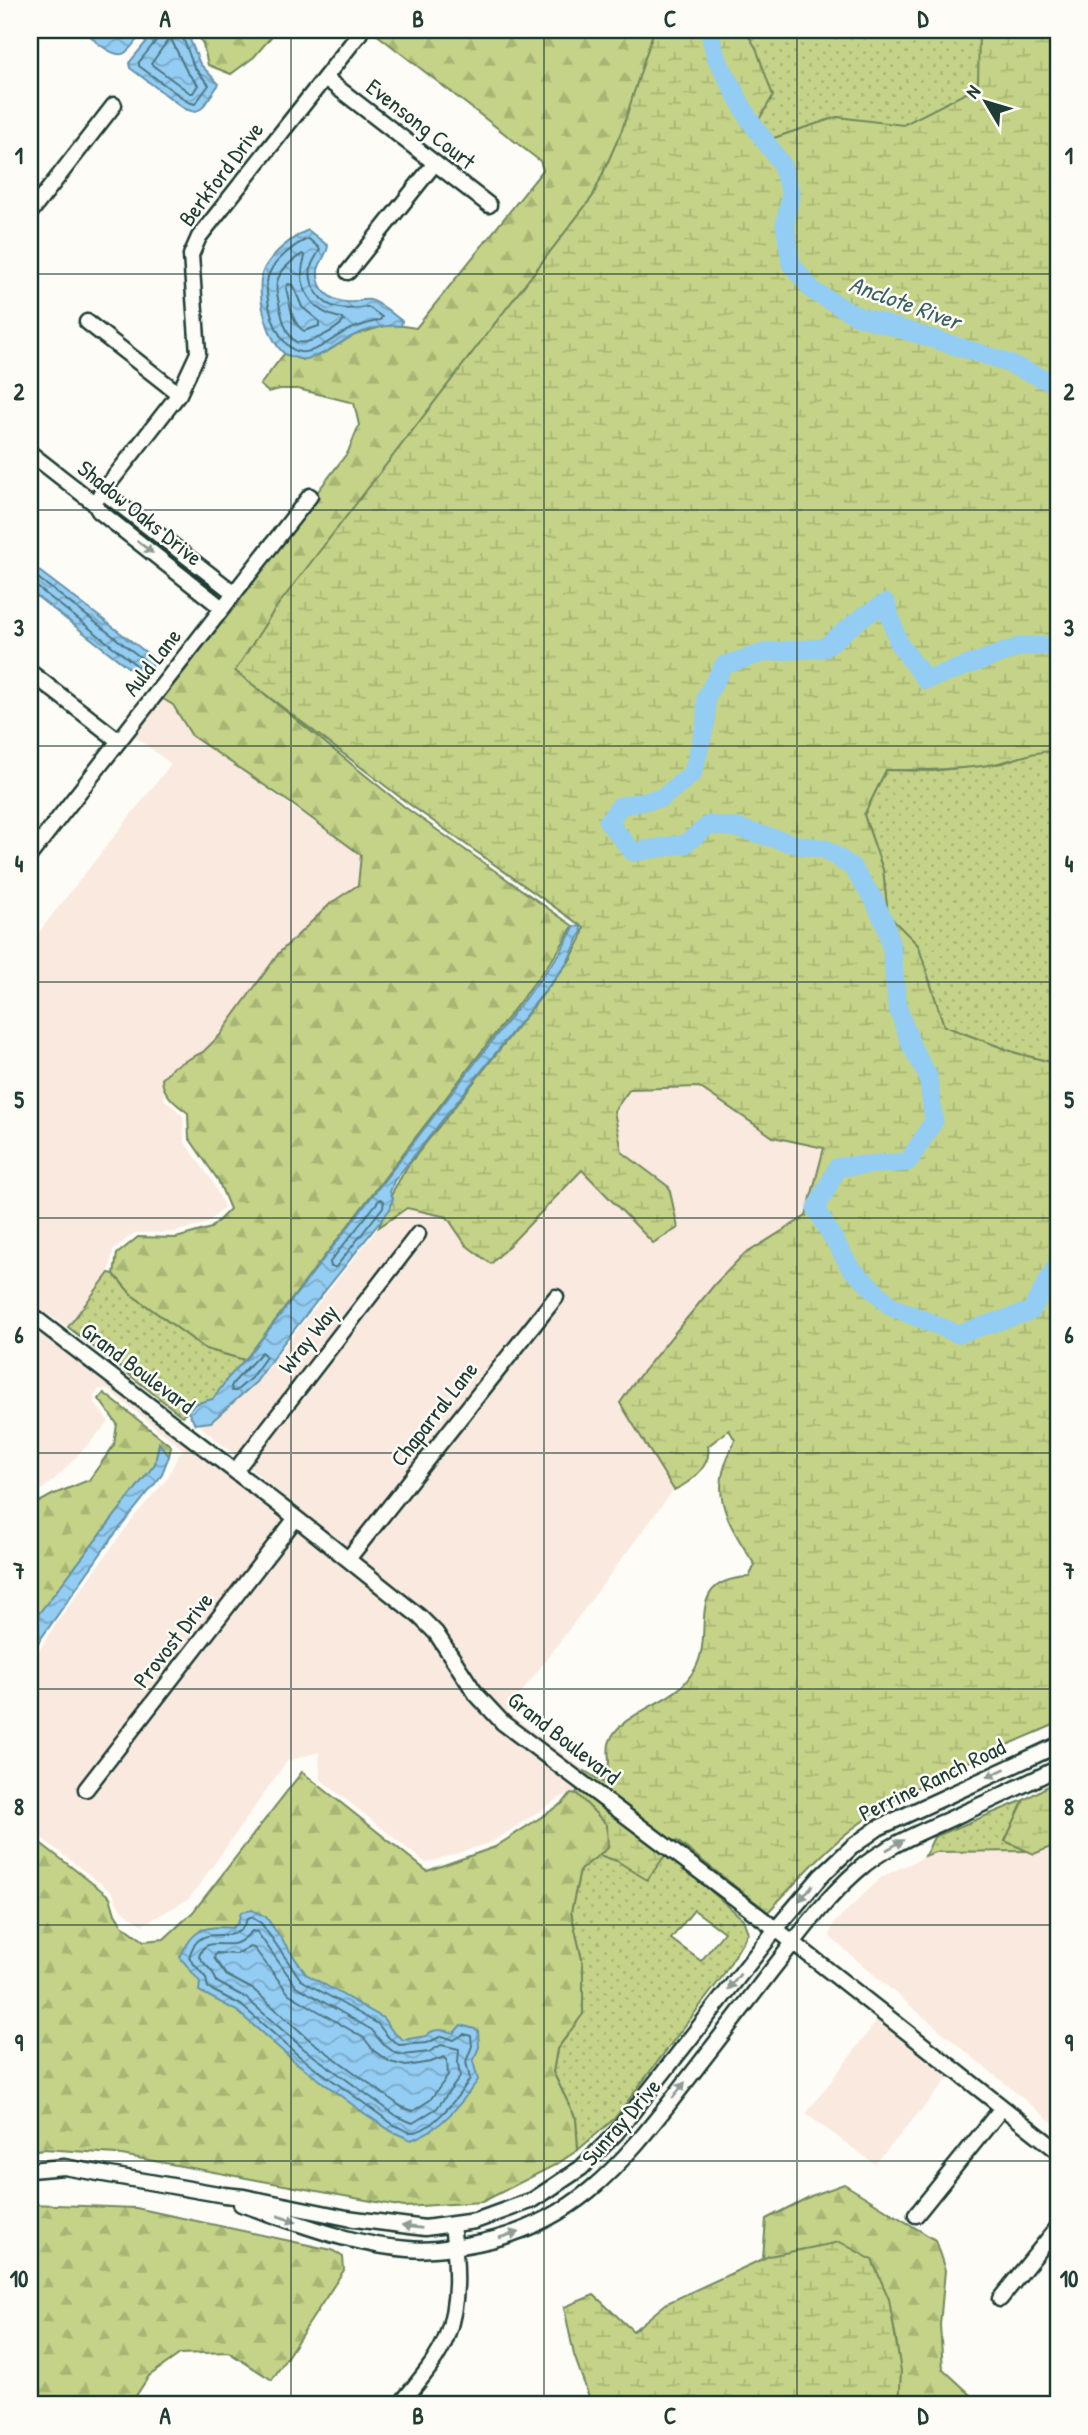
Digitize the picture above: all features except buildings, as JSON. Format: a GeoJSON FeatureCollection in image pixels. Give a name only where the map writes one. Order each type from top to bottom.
{"type":"FeatureCollection","features":[{"type":"Feature","properties":{"kind":"street","name":"Berkford Drive"},"geometry":{"type":"LineString","coordinates":[[98,497],[179,394],[198,354],[191,255],[199,237],[360,33]]}},
{"type":"Feature","properties":{"kind":"street","name":"Evensong Court"},"geometry":{"type":"LineString","coordinates":[[325,78],[489,205]]}},
{"type":"Feature","properties":{"kind":"street"},"geometry":{"type":"LineString","coordinates":[[30,213],[114,105]]}},
{"type":"Feature","properties":{"kind":"street"},"geometry":{"type":"LineString","coordinates":[[348,272],[435,163]]}},
{"type":"Feature","properties":{"kind":"street"},"geometry":{"type":"LineString","coordinates":[[87,322],[179,394]]}},
{"type":"Feature","properties":{"kind":"street","name":"Shadow Oaks Drive"},"geometry":{"type":"LineString","coordinates":[[30,453],[98,497],[234,593]]}},
{"type":"Feature","properties":{"kind":"street","name":"Auld Lane"},"geometry":{"type":"LineString","coordinates":[[30,855],[310,496]]}},
{"type":"Feature","properties":{"kind":"street","name":"Shadow Oaks Drive"},"geometry":{"type":"LineString","coordinates":[[98,497],[99,511],[222,608]]}},
{"type":"Feature","properties":{"kind":"street"},"geometry":{"type":"LineString","coordinates":[[32,678],[119,741]]}},
{"type":"Feature","properties":{"kind":"street","name":"Wray Way"},"geometry":{"type":"LineString","coordinates":[[234,1471],[418,1234]]}},
{"type":"Feature","properties":{"kind":"street","name":"Chaparral Lane"},"geometry":{"type":"LineString","coordinates":[[348,1559],[556,1297]]}},
{"type":"Feature","properties":{"kind":"street","name":"Grand Boulevard"},"geometry":{"type":"LineString","coordinates":[[30,1314],[296,1518],[420,1617],[436,1633],[476,1694],[503,1723],[776,1928],[1058,2151]]}},
{"type":"Feature","properties":{"kind":"street","name":"Provost Drive"},"geometry":{"type":"LineString","coordinates":[[86,1789],[296,1518]]}},
{"type":"Feature","properties":{"kind":"street","name":"Perrine Ranch Road"},"geometry":{"type":"LineString","coordinates":[[776,1928],[821,1876],[853,1846],[878,1828],[1058,1745]]}},
{"type":"Feature","properties":{"kind":"street","name":"Perrine Ranch Road"},"geometry":{"type":"LineString","coordinates":[[794,1942],[858,1870],[884,1851],[1058,1768]]}},
{"type":"Feature","properties":{"kind":"street","name":"Sunray Drive"},"geometry":{"type":"LineString","coordinates":[[30,2171],[64,2167],[278,2203],[347,2218],[425,2228],[475,2221],[533,2200],[581,2168],[617,2133],[776,1928]]}},
{"type":"Feature","properties":{"kind":"street","name":"Sunray Drive"},"geometry":{"type":"LineString","coordinates":[[224,2195],[241,2204],[369,2245],[425,2250],[484,2242],[523,2230],[581,2197],[615,2169],[662,2113],[794,1942]]}},
{"type":"Feature","properties":{"kind":"street"},"geometry":{"type":"LineString","coordinates":[[916,2215],[1002,2108]]}},
{"type":"Feature","properties":{"kind":"street"},"geometry":{"type":"LineString","coordinates":[[400,2405],[446,2340],[454,2309],[457,2276],[452,2225]]}},
{"type":"Feature","properties":{"kind":"street"},"geometry":{"type":"LineString","coordinates":[[1000,2299],[1058,2227]]}},
{"type":"Feature","properties":{"kind":"shaded area"},"geometry":{"type":"Polygon","coordinates":[[[160,697],[173,705],[192,736],[361,855],[358,885],[331,903],[203,1052],[173,1067],[162,1079],[165,1100],[183,1116],[184,1141],[213,1182],[224,1207],[208,1223],[175,1232],[134,1233],[113,1250],[109,1273],[68,1327],[30,1304],[30,947],[35,937],[171,764],[133,735],[160,697]]]}},
{"type":"Feature","properties":{"kind":"shaded area"},"geometry":{"type":"Polygon","coordinates":[[[699,1087],[773,1136],[825,1148],[806,1216],[742,1257],[715,1284],[635,1380],[674,1489],[507,1712],[586,1771],[583,1777],[507,1719],[481,1691],[456,1651],[352,1555],[198,1424],[211,1422],[256,1382],[379,1227],[407,1208],[447,1217],[466,1245],[491,1264],[582,1170],[653,1243],[669,1187],[622,1152],[614,1111],[630,1089],[699,1087]]]}},
{"type":"Feature","properties":{"kind":"shaded area"},"geometry":{"type":"Polygon","coordinates":[[[30,1321],[293,1522],[416,1621],[432,1636],[472,1698],[579,1787],[576,1793],[560,1798],[492,1842],[426,1863],[320,1779],[319,1752],[287,1761],[189,1899],[142,1925],[119,1907],[113,1893],[30,1829],[30,1665],[55,1625],[134,1517],[167,1479],[177,1457],[184,1450],[107,1389],[99,1389],[94,1396],[94,1402],[109,1422],[57,1477],[30,1499],[30,1321]]]}},
{"type":"Feature","properties":{"kind":"shaded area"},"geometry":{"type":"Polygon","coordinates":[[[1053,1845],[1058,1846],[1058,2127],[913,2008],[831,1938],[830,1934],[834,1923],[883,1876],[935,1852],[1018,1850],[1034,1853],[1053,1845]]]}},
{"type":"Feature","properties":{"kind":"shaded area"},"geometry":{"type":"Polygon","coordinates":[[[879,2018],[951,2075],[875,2164],[806,2114],[879,2018]]]}},
{"type":"Feature","properties":{"kind":"green space"},"geometry":{"type":"Polygon","coordinates":[[[195,30],[277,30],[254,57],[231,74],[208,65],[203,44],[195,30]]]}},
{"type":"Feature","properties":{"kind":"green space"},"geometry":{"type":"Polygon","coordinates":[[[371,30],[654,30],[623,128],[593,196],[274,612],[236,671],[406,808],[573,926],[557,953],[245,1360],[206,1349],[132,1295],[114,1274],[117,1254],[138,1237],[176,1238],[211,1228],[230,1209],[218,1180],[189,1138],[188,1113],[167,1094],[162,1079],[173,1067],[203,1052],[220,1035],[279,953],[331,903],[358,885],[361,855],[192,736],[173,705],[160,697],[348,452],[359,425],[354,403],[298,389],[268,392],[260,385],[284,354],[303,360],[328,351],[352,336],[390,324],[416,328],[543,170],[540,161],[371,30]]]}},
{"type":"Feature","properties":{"kind":"green space"},"geometry":{"type":"Polygon","coordinates":[[[654,30],[745,30],[756,48],[773,96],[751,133],[774,138],[837,117],[903,125],[978,87],[979,30],[1058,30],[1058,751],[1040,752],[976,767],[886,770],[864,815],[883,870],[888,915],[918,945],[944,1026],[1016,1053],[1058,1064],[1058,1723],[952,1770],[876,1812],[830,1848],[768,1912],[677,1841],[674,1845],[583,1777],[585,1771],[604,1783],[609,1762],[609,1743],[615,1732],[632,1717],[674,1693],[695,1669],[701,1654],[708,1597],[715,1587],[728,1580],[749,1577],[755,1565],[730,1524],[722,1501],[723,1472],[735,1440],[729,1430],[708,1446],[707,1460],[698,1473],[674,1490],[620,1403],[715,1284],[742,1256],[806,1216],[824,1148],[773,1137],[699,1087],[630,1089],[614,1111],[622,1152],[669,1187],[678,1228],[653,1243],[582,1170],[491,1264],[466,1245],[447,1217],[407,1208],[379,1227],[394,1189],[407,1167],[570,960],[584,928],[409,804],[235,671],[275,609],[593,196],[622,130],[654,30]]]}},
{"type":"Feature","properties":{"kind":"green space"},"geometry":{"type":"Polygon","coordinates":[[[742,30],[979,30],[979,87],[956,125],[884,125],[837,117],[774,138],[751,134],[742,30]]]}},
{"type":"Feature","properties":{"kind":"green space"},"geometry":{"type":"Polygon","coordinates":[[[1040,750],[1058,751],[1058,1064],[1016,1053],[944,1026],[918,945],[888,916],[883,870],[864,815],[886,770],[932,771],[1003,763],[1040,750]]]}},
{"type":"Feature","properties":{"kind":"green space"},"geometry":{"type":"Polygon","coordinates":[[[109,1273],[114,1274],[132,1295],[206,1349],[245,1360],[213,1399],[195,1404],[182,1416],[68,1327],[109,1273]]]}},
{"type":"Feature","properties":{"kind":"green space"},"geometry":{"type":"Polygon","coordinates":[[[104,1393],[171,1446],[169,1456],[159,1444],[155,1464],[30,1625],[30,1507],[89,1480],[114,1445],[117,1424],[99,1399],[104,1393]]]}},
{"type":"Feature","properties":{"kind":"green space"},"geometry":{"type":"Polygon","coordinates":[[[302,1772],[427,1871],[495,1847],[563,1803],[571,1793],[577,1794],[607,1823],[610,1846],[580,1870],[571,1912],[583,1964],[583,2014],[557,2049],[553,2072],[576,2119],[578,2150],[557,2164],[482,2202],[404,2207],[116,2154],[44,2149],[30,2151],[30,1835],[110,1897],[115,1914],[122,1925],[144,1941],[164,1939],[193,1912],[302,1772]]]}},
{"type":"Feature","properties":{"kind":"green space"},"geometry":{"type":"Polygon","coordinates":[[[1058,1780],[1058,1846],[1034,1854],[1005,1841],[1024,1800],[1058,1780]]]}},
{"type":"Feature","properties":{"kind":"green space"},"geometry":{"type":"Polygon","coordinates":[[[579,1787],[667,1853],[647,1880],[617,1861],[599,1855],[608,1848],[607,1825],[576,1793],[579,1787]]]}},
{"type":"Feature","properties":{"kind":"green space"},"geometry":{"type":"Polygon","coordinates":[[[1024,1800],[1005,1841],[1028,1851],[935,1852],[925,1856],[934,1837],[1024,1800]]]}},
{"type":"Feature","properties":{"kind":"green space"},"geometry":{"type":"Polygon","coordinates":[[[667,1853],[743,1919],[748,1933],[722,1977],[614,2119],[578,2150],[576,2119],[553,2072],[557,2049],[567,2036],[583,1964],[571,1912],[580,1870],[599,1855],[617,1861],[667,1853]],[[694,1910],[671,1939],[701,1961],[724,1932],[694,1910]]]}},
{"type":"Feature","properties":{"kind":"green space"},"geometry":{"type":"Polygon","coordinates":[[[844,2184],[935,2240],[945,2270],[940,2325],[943,2369],[982,2405],[899,2405],[899,2367],[891,2314],[872,2260],[763,2259],[766,2219],[811,2196],[844,2184]]]}},
{"type":"Feature","properties":{"kind":"green space"},"geometry":{"type":"Polygon","coordinates":[[[30,2204],[136,2208],[332,2250],[343,2257],[344,2270],[272,2380],[228,2352],[180,2354],[149,2376],[130,2405],[30,2405],[30,2204]]]}},
{"type":"Feature","properties":{"kind":"green space"},"geometry":{"type":"Polygon","coordinates":[[[840,2242],[872,2260],[889,2299],[901,2371],[899,2405],[592,2405],[574,2355],[564,2307],[594,2295],[633,2331],[667,2303],[769,2256],[840,2242]]]}},
{"type":"Feature","properties":{"kind":"water"},"geometry":{"type":"Polygon","coordinates":[[[93,30],[144,30],[127,52],[117,54],[95,41],[90,35],[93,30]]]}},
{"type":"Feature","properties":{"kind":"water"},"geometry":{"type":"Polygon","coordinates":[[[156,30],[186,30],[200,64],[219,84],[202,108],[195,112],[185,109],[130,68],[129,63],[156,30]]]}},
{"type":"Feature","properties":{"kind":"water"},"geometry":{"type":"Polygon","coordinates":[[[308,230],[328,246],[318,271],[323,290],[339,301],[374,301],[402,321],[401,326],[368,330],[306,359],[286,355],[268,326],[262,300],[261,277],[277,251],[308,230]]]}},
{"type":"Feature","properties":{"kind":"water"},"geometry":{"type":"Polygon","coordinates":[[[30,564],[151,656],[151,670],[138,675],[30,591],[30,564]]]}},
{"type":"Feature","properties":{"kind":"water"},"geometry":{"type":"Polygon","coordinates":[[[580,926],[582,931],[567,963],[394,1181],[390,1192],[393,1198],[390,1209],[282,1345],[256,1382],[211,1422],[195,1424],[187,1410],[195,1404],[213,1399],[250,1354],[560,953],[574,927],[580,926]]]}},
{"type":"Feature","properties":{"kind":"water"},"geometry":{"type":"Polygon","coordinates":[[[159,1443],[169,1456],[161,1476],[111,1539],[30,1654],[30,1625],[155,1464],[159,1443]]]}},
{"type":"Feature","properties":{"kind":"water"},"geometry":{"type":"Polygon","coordinates":[[[252,1910],[266,1917],[306,1974],[383,2018],[403,2040],[426,2036],[436,2030],[454,2033],[461,2025],[478,2030],[479,2047],[473,2061],[478,2080],[449,2116],[432,2130],[411,2140],[391,2131],[294,2061],[237,2011],[199,1991],[200,1982],[180,1957],[189,1941],[206,1929],[232,1928],[238,1923],[241,1912],[252,1910]]]}},
{"type":"Feature","properties":{"kind":"waterway","name":"Anclote River"},"geometry":{"type":"LineString","coordinates":[[709,30],[716,57],[749,119],[781,163],[791,194],[785,224],[791,264],[813,291],[855,315],[998,359],[1051,382],[1058,382]]}},
{"type":"Feature","properties":{"kind":"waterway","name":"Anclote River"},"geometry":{"type":"LineString","coordinates":[[1058,646],[1022,646],[926,680],[899,644],[886,603],[861,618],[824,648],[767,652],[724,665],[706,697],[706,722],[693,773],[662,798],[620,806],[608,822],[633,852],[685,844],[709,825],[737,828],[798,845],[825,849],[852,867],[874,900],[886,926],[892,951],[897,1006],[912,1047],[928,1076],[934,1121],[908,1162],[838,1167],[816,1209],[850,1267],[892,1307],[958,1334],[1031,1311],[1058,1263]]}}]}
